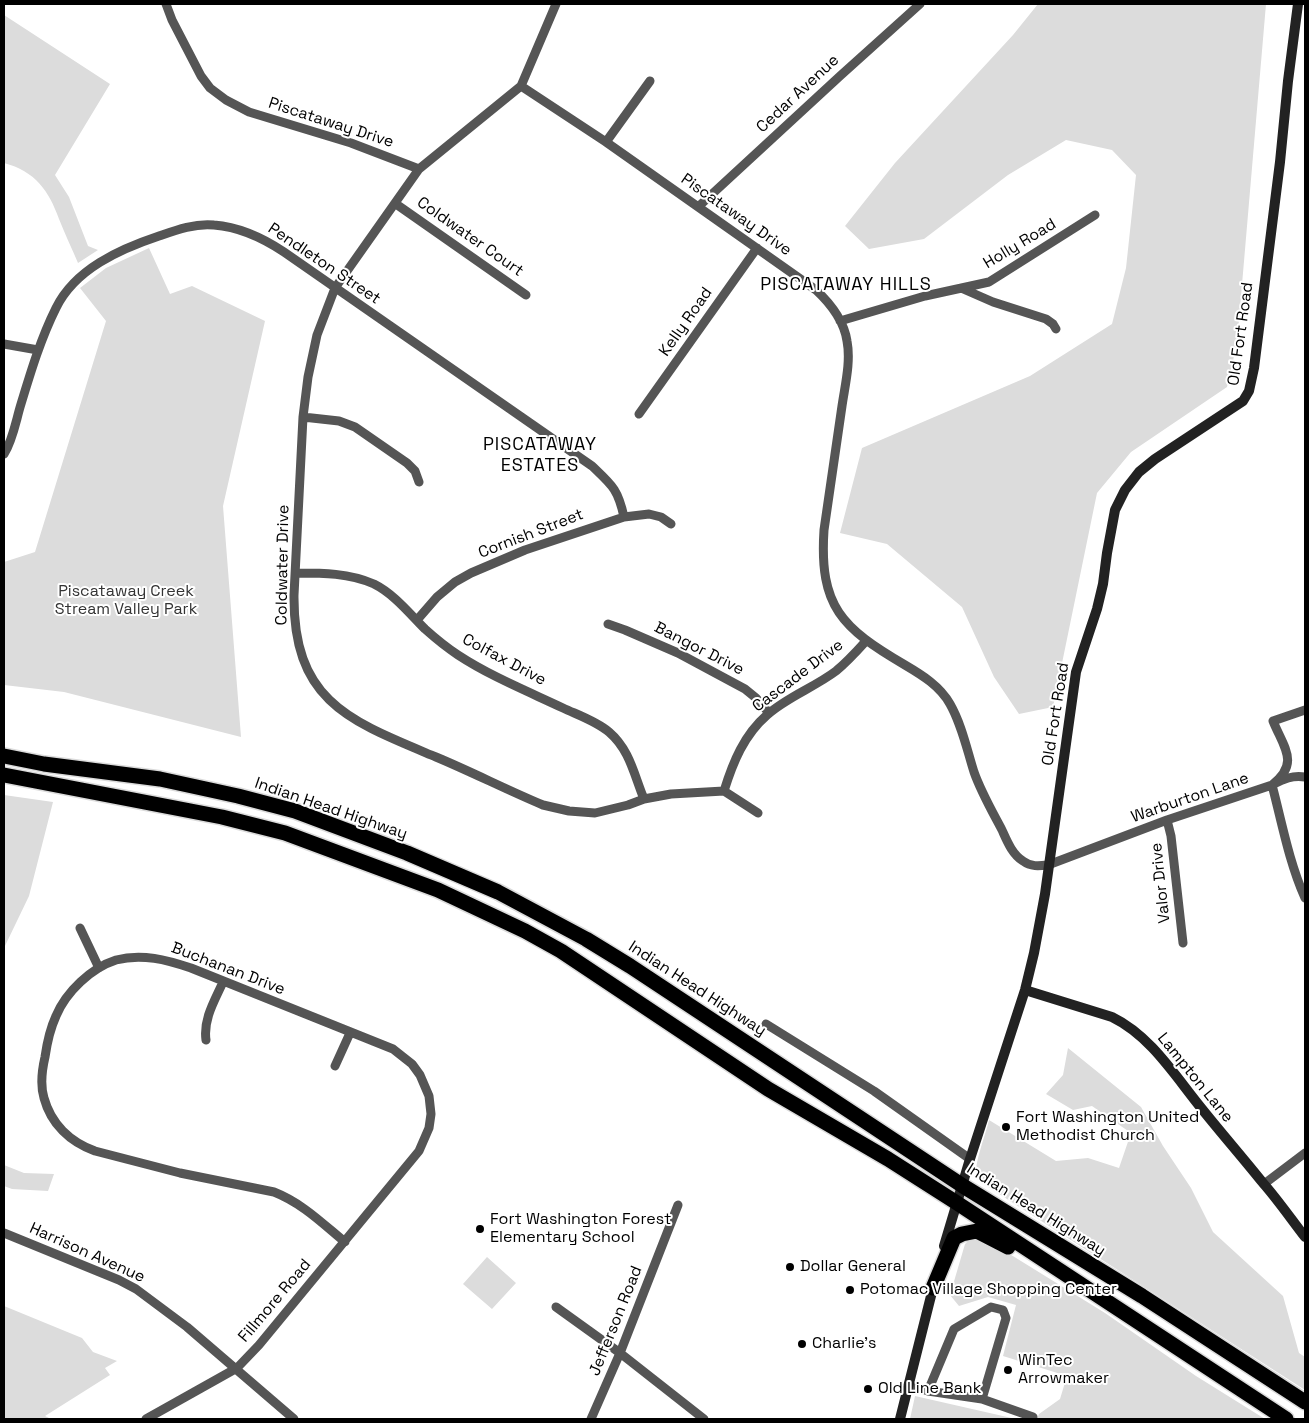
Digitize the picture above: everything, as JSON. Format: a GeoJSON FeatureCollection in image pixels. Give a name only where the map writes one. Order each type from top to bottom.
{"type":"FeatureCollection","features":[{"type":"Feature","properties":{"kind":"highway","name":"Indian Head Highway"},"geometry":{"type":"LineString","coordinates":[[4,756],[44,764],[160,779],[278,805],[407,853],[481,884],[556,923],[615,957],[963,1186],[1142,1296],[1305,1402]]}},
{"type":"Feature","properties":{"kind":"highway"},"geometry":{"type":"LineString","coordinates":[[4,775],[222,817],[285,833],[438,890],[502,920],[561,951],[768,1089],[888,1159],[1286,1419]]}},
{"type":"Feature","properties":{"kind":"highway"},"geometry":{"type":"LineString","coordinates":[[933,1288],[954,1238],[977,1231],[1005,1245],[1047,1271],[1102,1299]]}},
{"type":"Feature","properties":{"kind":"main road","name":"Old Fort Road"},"geometry":{"type":"LineString","coordinates":[[900,1419],[933,1288],[957,1203],[1025,990],[1041,923],[1076,672],[1097,609],[1115,510],[1125,490],[1139,472],[1155,459],[1243,401],[1250,391],[1280,162],[1298,4]]}},
{"type":"Feature","properties":{"kind":"main road","name":"Lampton Lane"},"geometry":{"type":"LineString","coordinates":[[1025,990],[1112,1017],[1125,1023],[1141,1035],[1264,1184],[1305,1237]]}},
{"type":"Feature","properties":{"kind":"street","name":"Piscataway Drive"},"geometry":{"type":"LineString","coordinates":[[166,4],[172,20],[201,76],[214,91],[226,100],[249,112],[350,143],[419,169]]}},
{"type":"Feature","properties":{"kind":"street"},"geometry":{"type":"LineString","coordinates":[[419,169],[521,86],[556,4]]}},
{"type":"Feature","properties":{"kind":"street","name":"Cedar Avenue"},"geometry":{"type":"LineString","coordinates":[[698,207],[832,82],[920,4]]}},
{"type":"Feature","properties":{"kind":"street"},"geometry":{"type":"LineString","coordinates":[[606,142],[650,81]]}},
{"type":"Feature","properties":{"kind":"street","name":"Piscataway Drive"},"geometry":{"type":"LineString","coordinates":[[521,86],[606,142],[757,248],[816,290],[829,303],[840,321],[848,342],[824,530],[823,563],[832,603],[845,622],[866,641],[923,676],[945,696],[957,720],[982,792],[1011,847],[1018,857],[1029,864],[1037,866],[1048,865]]}},
{"type":"Feature","properties":{"kind":"street","name":"Coldwater Drive"},"geometry":{"type":"LineString","coordinates":[[419,169],[335,288],[312,353],[303,417],[294,614],[298,645],[312,679],[327,698],[353,720],[373,731],[544,805],[569,811],[595,813],[612,810],[644,799],[676,793],[724,791]]}},
{"type":"Feature","properties":{"kind":"street","name":"Coldwater Court"},"geometry":{"type":"LineString","coordinates":[[396,204],[526,295]]}},
{"type":"Feature","properties":{"kind":"street","name":"Holly Road"},"geometry":{"type":"LineString","coordinates":[[840,321],[925,296],[989,282],[1095,215]]}},
{"type":"Feature","properties":{"kind":"street","name":"Pendleton Street"},"geometry":{"type":"LineString","coordinates":[[4,454],[38,350],[61,298],[69,287],[88,270],[111,256],[150,239],[186,227],[227,226],[249,233],[284,252],[592,466],[618,493],[624,517]]}},
{"type":"Feature","properties":{"kind":"street","name":"Kelly Road"},"geometry":{"type":"LineString","coordinates":[[639,414],[757,248]]}},
{"type":"Feature","properties":{"kind":"street"},"geometry":{"type":"LineString","coordinates":[[962,288],[993,302],[1046,319],[1056,329]]}},
{"type":"Feature","properties":{"kind":"street"},"geometry":{"type":"LineString","coordinates":[[4,344],[38,350]]}},
{"type":"Feature","properties":{"kind":"street"},"geometry":{"type":"LineString","coordinates":[[303,417],[339,421],[355,427],[407,463],[415,471],[419,482]]}},
{"type":"Feature","properties":{"kind":"street","name":"Cornish Street"},"geometry":{"type":"LineString","coordinates":[[417,620],[437,597],[455,582],[471,573],[525,550],[624,517],[649,514],[661,517],[671,524]]}},
{"type":"Feature","properties":{"kind":"street","name":"Colfax Drive"},"geometry":{"type":"LineString","coordinates":[[296,573],[341,574],[376,585],[458,655],[600,725],[620,743],[626,752],[644,799]]}},
{"type":"Feature","properties":{"kind":"street","name":"Bangor Drive"},"geometry":{"type":"LineString","coordinates":[[608,624],[678,653],[745,689],[756,698],[768,714]]}},
{"type":"Feature","properties":{"kind":"street","name":"Cascade Drive"},"geometry":{"type":"LineString","coordinates":[[724,791],[732,765],[739,752],[751,733],[768,714],[836,671],[866,641]]}},
{"type":"Feature","properties":{"kind":"street","name":"Warburton Lane"},"geometry":{"type":"LineString","coordinates":[[1048,865],[1168,820],[1272,785],[1284,774],[1289,760],[1273,721],[1305,710]]}},
{"type":"Feature","properties":{"kind":"street"},"geometry":{"type":"LineString","coordinates":[[1305,777],[1288,777],[1272,785],[1294,870],[1305,898]]}},
{"type":"Feature","properties":{"kind":"street"},"geometry":{"type":"LineString","coordinates":[[724,791],[758,813]]}},
{"type":"Feature","properties":{"kind":"street","name":"Valor Drive"},"geometry":{"type":"LineString","coordinates":[[1168,820],[1183,944]]}},
{"type":"Feature","properties":{"kind":"street"},"geometry":{"type":"LineString","coordinates":[[80,928],[99,968]]}},
{"type":"Feature","properties":{"kind":"street","name":"Buchanan Drive"},"geometry":{"type":"LineString","coordinates":[[345,1242],[307,1210],[293,1200],[281,1195],[94,1152],[84,1148],[61,1130],[50,1113],[44,1098],[41,1082],[48,1041],[56,1015],[63,1003],[81,982],[99,968],[116,960],[162,958],[386,1046],[399,1053],[412,1064],[425,1085],[430,1105],[429,1128],[419,1151],[402,1172]]}},
{"type":"Feature","properties":{"kind":"street"},"geometry":{"type":"LineString","coordinates":[[206,1040],[208,1017],[223,982]]}},
{"type":"Feature","properties":{"kind":"street"},"geometry":{"type":"LineString","coordinates":[[766,1024],[874,1091],[970,1159]]}},
{"type":"Feature","properties":{"kind":"street"},"geometry":{"type":"LineString","coordinates":[[335,1066],[350,1033]]}},
{"type":"Feature","properties":{"kind":"street"},"geometry":{"type":"LineString","coordinates":[[1264,1184],[1305,1153]]}},
{"type":"Feature","properties":{"kind":"street","name":"Fillmore Road"},"geometry":{"type":"LineString","coordinates":[[146,1419],[237,1368],[259,1345],[402,1172]]}},
{"type":"Feature","properties":{"kind":"street","name":"Jefferson Road"},"geometry":{"type":"LineString","coordinates":[[591,1419],[620,1353],[678,1205]]}},
{"type":"Feature","properties":{"kind":"street","name":"Harrison Avenue"},"geometry":{"type":"LineString","coordinates":[[4,1234],[119,1280],[136,1289],[237,1368],[294,1419]]}},
{"type":"Feature","properties":{"kind":"street"},"geometry":{"type":"LineString","coordinates":[[556,1307],[620,1353],[704,1419]]}},
{"type":"Feature","properties":{"kind":"street"},"geometry":{"type":"LineString","coordinates":[[928,1391],[954,1329],[991,1307],[995,1307],[1003,1310],[1006,1318],[982,1399]]}},
{"type":"Feature","properties":{"kind":"street"},"geometry":{"type":"LineString","coordinates":[[908,1386],[982,1399],[1033,1417]]}},
{"type":"Feature","properties":{"kind":"green space"},"geometry":{"type":"Polygon","coordinates":[[[1038,4],[1266,4],[1237,343],[1227,387],[1131,452],[1097,493],[1053,707],[1019,714],[994,677],[962,607],[887,544],[840,533],[862,448],[1030,376],[1112,324],[1126,268],[1136,175],[1112,150],[1066,140],[1008,175],[924,239],[869,249],[845,226],[895,163],[1013,35],[1038,4]]]}},
{"type":"Feature","properties":{"kind":"green space"},"geometry":{"type":"Polygon","coordinates":[[[4,15],[110,84],[55,175],[69,197],[88,246],[98,250],[78,263],[51,200],[45,191],[24,171],[4,163],[4,15]]]}},
{"type":"Feature","properties":{"kind":"green space","name":"Piscataway Creek Stream Valley Park"},"geometry":{"type":"Polygon","coordinates":[[[149,248],[170,294],[192,286],[265,321],[223,506],[241,737],[64,692],[4,685],[4,562],[35,552],[106,321],[80,288],[106,268],[149,248]]]}},
{"type":"Feature","properties":{"kind":"green space"},"geometry":{"type":"Polygon","coordinates":[[[4,795],[53,802],[29,896],[4,948],[4,795]]]}},
{"type":"Feature","properties":{"kind":"green space"},"geometry":{"type":"Polygon","coordinates":[[[1068,1048],[1141,1107],[1163,1146],[1191,1188],[1213,1232],[1283,1296],[1299,1353],[1305,1357],[1305,1390],[982,1183],[976,1172],[976,1167],[989,1120],[1056,1161],[1088,1158],[1119,1168],[1131,1133],[1092,1106],[1073,1110],[1046,1094],[1063,1075],[1068,1048]]]}},
{"type":"Feature","properties":{"kind":"green space"},"geometry":{"type":"Polygon","coordinates":[[[4,1165],[24,1173],[54,1174],[48,1191],[12,1189],[4,1186],[4,1165]]]}},
{"type":"Feature","properties":{"kind":"green space"},"geometry":{"type":"Polygon","coordinates":[[[970,1239],[980,1239],[1008,1253],[1105,1313],[1196,1376],[1265,1419],[1037,1419],[1039,1414],[1060,1399],[1067,1376],[1003,1356],[1016,1305],[988,1297],[959,1306],[950,1295],[965,1244],[970,1239]]]}},
{"type":"Feature","properties":{"kind":"green space"},"geometry":{"type":"Polygon","coordinates":[[[487,1257],[516,1283],[492,1309],[463,1284],[487,1257]]]}},
{"type":"Feature","properties":{"kind":"green space"},"geometry":{"type":"Polygon","coordinates":[[[4,1306],[82,1338],[93,1352],[117,1361],[105,1368],[110,1375],[45,1416],[51,1419],[4,1419],[4,1306]]]}},
{"type":"Feature","properties":{"kind":"green space"},"geometry":{"type":"Polygon","coordinates":[[[915,1396],[1016,1419],[910,1419],[915,1396]]]}},
{"type":"Feature","properties":{"kind":"place","name":"Fort Washington United Methodist Church"},"geometry":{"type":"Point","coordinates":[1006,1127]}},
{"type":"Feature","properties":{"kind":"place","name":"Fort Washington Forest Elementary School"},"geometry":{"type":"Point","coordinates":[480,1229]}},
{"type":"Feature","properties":{"kind":"place","name":"Dollar General"},"geometry":{"type":"Point","coordinates":[790,1267]}},
{"type":"Feature","properties":{"kind":"place","name":"Potomac Village Shopping Center"},"geometry":{"type":"Point","coordinates":[850,1290]}},
{"type":"Feature","properties":{"kind":"place","name":"Charlie's"},"geometry":{"type":"Point","coordinates":[802,1344]}},
{"type":"Feature","properties":{"kind":"place","name":"WinTec Arrowmaker"},"geometry":{"type":"Point","coordinates":[1008,1370]}},
{"type":"Feature","properties":{"kind":"place","name":"Old Line Bank"},"geometry":{"type":"Point","coordinates":[868,1389]}},
{"type":"Feature","properties":{"kind":"district","name":"PISCATAWAY HILLS"},"geometry":{"type":"Point","coordinates":[846,285]}},
{"type":"Feature","properties":{"kind":"district","name":"PISCATAWAY ESTATES"},"geometry":{"type":"Point","coordinates":[540,455]}}]}
